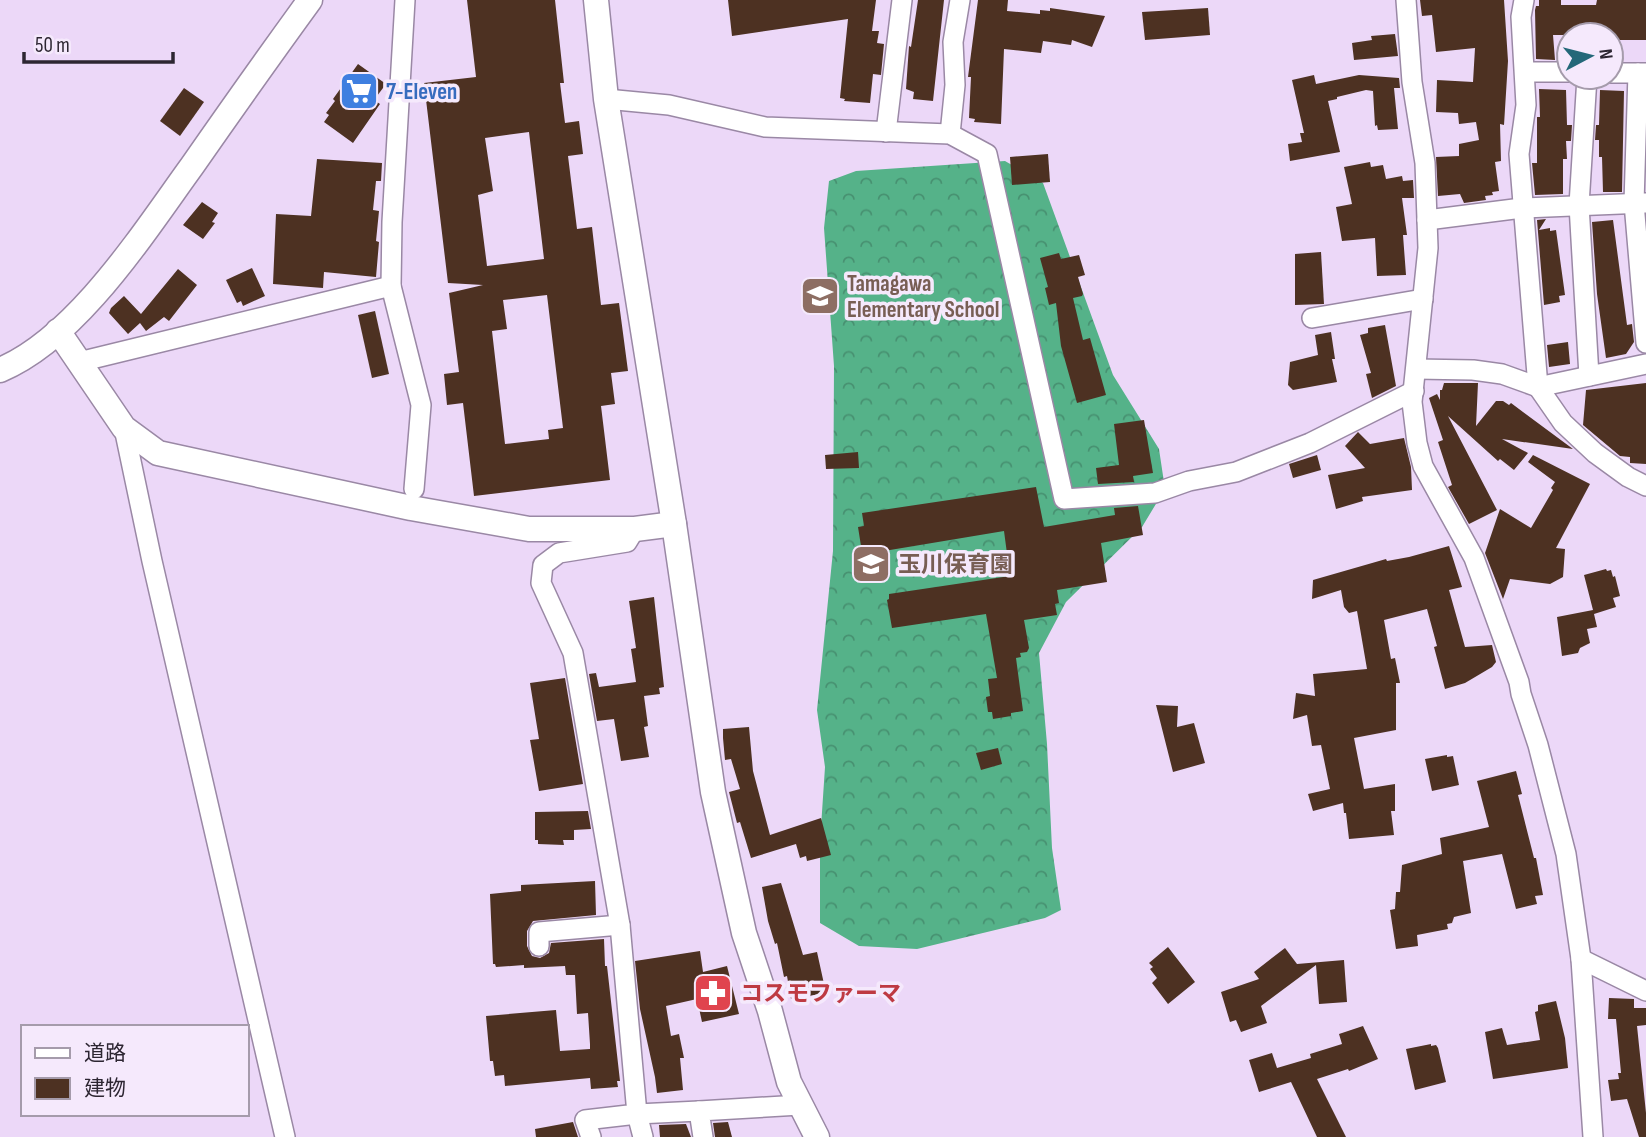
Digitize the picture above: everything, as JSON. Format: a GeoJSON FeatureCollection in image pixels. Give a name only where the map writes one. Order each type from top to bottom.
{"type":"FeatureCollection","features":[{"type":"Feature","properties":{"kind":"street"},"geometry":{"type":"LineString","coordinates":[[0,370],[17,363],[58,331],[103,285],[310,0]]}},
{"type":"Feature","properties":{"kind":"street"},"geometry":{"type":"LineString","coordinates":[[405,0],[392,222],[391,286],[421,405],[414,489]]}},
{"type":"Feature","properties":{"kind":"street"},"geometry":{"type":"LineString","coordinates":[[596,0],[606,99],[716,805],[744,933],[770,1011],[789,1082],[817,1137]]}},
{"type":"Feature","properties":{"kind":"street"},"geometry":{"type":"LineString","coordinates":[[886,132],[902,0]]}},
{"type":"Feature","properties":{"kind":"street"},"geometry":{"type":"LineString","coordinates":[[950,134],[955,85],[953,42],[960,0]]}},
{"type":"Feature","properties":{"kind":"street"},"geometry":{"type":"LineString","coordinates":[[1406,0],[1412,82],[1425,163],[1429,248],[1412,402],[1417,443],[1423,467],[1474,558],[1519,682],[1566,854],[1581,959],[1593,1137]]}},
{"type":"Feature","properties":{"kind":"street"},"geometry":{"type":"LineString","coordinates":[[1524,0],[1521,17],[1526,105],[1519,154],[1538,387],[1563,423],[1595,453],[1628,477],[1646,486]]}},
{"type":"Feature","properties":{"kind":"street"},"geometry":{"type":"LineString","coordinates":[[1525,72],[1555,72]]}},
{"type":"Feature","properties":{"kind":"street"},"geometry":{"type":"LineString","coordinates":[[1642,73],[1640,203],[1646,343]]}},
{"type":"Feature","properties":{"kind":"street"},"geometry":{"type":"LineString","coordinates":[[1586,91],[1579,205],[1589,376]]}},
{"type":"Feature","properties":{"kind":"street"},"geometry":{"type":"LineString","coordinates":[[606,99],[669,105],[765,127],[950,134],[987,154],[1064,499],[1155,493],[1189,481],[1236,472],[1310,443],[1414,391]]}},
{"type":"Feature","properties":{"kind":"street"},"geometry":{"type":"LineString","coordinates":[[1427,220],[1522,208],[1640,203]]}},
{"type":"Feature","properties":{"kind":"street"},"geometry":{"type":"LineString","coordinates":[[79,362],[391,286]]}},
{"type":"Feature","properties":{"kind":"street"},"geometry":{"type":"LineString","coordinates":[[1312,318],[1423,299]]}},
{"type":"Feature","properties":{"kind":"street"},"geometry":{"type":"LineString","coordinates":[[58,331],[124,428],[158,453],[411,508],[529,529],[635,528],[674,524]]}},
{"type":"Feature","properties":{"kind":"street"},"geometry":{"type":"LineString","coordinates":[[1416,369],[1473,370],[1503,374],[1538,387],[1646,363]]}},
{"type":"Feature","properties":{"kind":"street"},"geometry":{"type":"LineString","coordinates":[[124,428],[155,574],[285,1137]]}},
{"type":"Feature","properties":{"kind":"street"},"geometry":{"type":"LineString","coordinates":[[635,528],[627,542],[559,552],[543,565],[541,583],[573,653],[620,925],[637,1114],[643,1137]]}},
{"type":"Feature","properties":{"kind":"street"},"geometry":{"type":"LineString","coordinates":[[539,946],[539,932],[620,925]]}},
{"type":"Feature","properties":{"kind":"street"},"geometry":{"type":"LineString","coordinates":[[1581,959],[1646,991]]}},
{"type":"Feature","properties":{"kind":"street"},"geometry":{"type":"LineString","coordinates":[[591,1137],[585,1120],[637,1114],[800,1105]]}},
{"type":"Feature","properties":{"kind":"street"},"geometry":{"type":"LineString","coordinates":[[699,1111],[703,1137]]}},
{"type":"Feature","properties":{"kind":"green space"},"geometry":{"type":"Polygon","coordinates":[[[1005,161],[1043,183],[1113,375],[1159,449],[1165,489],[1142,527],[1066,602],[1039,653],[1052,848],[1061,910],[1045,918],[917,949],[859,946],[820,923],[820,842],[825,767],[817,710],[833,551],[834,366],[824,228],[829,181],[856,171],[1005,161]]]}},
{"type":"Feature","properties":{"kind":"building"},"geometry":{"type":"Polygon","coordinates":[[[467,0],[555,0],[564,83],[560,83],[565,123],[579,121],[583,154],[568,156],[577,229],[592,227],[601,305],[619,303],[628,371],[611,373],[615,404],[601,406],[610,480],[474,496],[463,403],[447,405],[444,374],[459,372],[449,293],[483,285],[448,283],[424,83],[476,77],[467,0]],[[529,132],[485,138],[493,191],[478,195],[487,266],[544,259],[529,132]],[[547,295],[503,300],[507,329],[492,331],[505,444],[549,439],[548,430],[563,428],[547,295]]]}},
{"type":"Feature","properties":{"kind":"building"},"geometry":{"type":"Polygon","coordinates":[[[728,0],[876,0],[872,31],[879,31],[877,43],[884,44],[881,75],[873,74],[870,103],[844,101],[845,99],[840,98],[848,19],[732,36],[728,0]]]}},
{"type":"Feature","properties":{"kind":"building"},"geometry":{"type":"Polygon","coordinates":[[[918,0],[944,0],[933,101],[913,99],[914,92],[906,89],[909,46],[911,47],[918,0]]]}},
{"type":"Feature","properties":{"kind":"building"},"geometry":{"type":"Polygon","coordinates":[[[978,0],[1008,0],[1007,11],[1040,14],[1040,10],[1050,11],[1050,8],[1105,16],[1092,47],[1072,40],[1071,45],[1043,41],[1041,53],[1004,49],[1001,124],[974,122],[975,119],[969,118],[971,77],[968,77],[978,0]]]}},
{"type":"Feature","properties":{"kind":"building"},"geometry":{"type":"Polygon","coordinates":[[[1420,0],[1504,0],[1508,61],[1504,125],[1500,124],[1501,161],[1495,162],[1499,191],[1485,196],[1486,200],[1464,203],[1460,194],[1438,196],[1436,157],[1459,156],[1459,144],[1479,140],[1476,122],[1459,124],[1458,113],[1436,112],[1437,80],[1473,82],[1475,48],[1436,52],[1432,15],[1422,16],[1420,0]]]}},
{"type":"Feature","properties":{"kind":"building"},"geometry":{"type":"Polygon","coordinates":[[[1539,0],[1561,0],[1561,5],[1596,5],[1597,0],[1646,0],[1646,40],[1625,40],[1625,21],[1555,21],[1555,60],[1536,59],[1535,10],[1536,6],[1539,6],[1539,0]]]}},
{"type":"Feature","properties":{"kind":"building"},"geometry":{"type":"Polygon","coordinates":[[[1208,8],[1210,35],[1145,40],[1142,12],[1208,8]]]}},
{"type":"Feature","properties":{"kind":"building"},"geometry":{"type":"Polygon","coordinates":[[[1395,34],[1398,56],[1354,60],[1352,43],[1372,40],[1371,36],[1395,34]]]}},
{"type":"Feature","properties":{"kind":"building","name":"7-Eleven"},"geometry":{"type":"Polygon","coordinates":[[[358,64],[386,84],[374,100],[380,104],[353,143],[324,122],[329,115],[326,113],[335,101],[333,99],[358,64]]]}},
{"type":"Feature","properties":{"kind":"building"},"geometry":{"type":"Polygon","coordinates":[[[1314,75],[1316,84],[1359,75],[1399,78],[1400,88],[1394,88],[1398,129],[1378,130],[1377,125],[1375,126],[1373,91],[1366,90],[1337,97],[1328,101],[1340,152],[1290,161],[1288,144],[1302,142],[1300,133],[1304,133],[1292,80],[1314,75]]]}},
{"type":"Feature","properties":{"kind":"building"},"geometry":{"type":"Polygon","coordinates":[[[184,88],[204,102],[180,136],[160,121],[184,88]]]}},
{"type":"Feature","properties":{"kind":"building"},"geometry":{"type":"Polygon","coordinates":[[[1539,89],[1566,91],[1567,125],[1572,125],[1571,141],[1566,141],[1567,159],[1563,159],[1563,194],[1535,195],[1532,163],[1537,163],[1537,117],[1540,117],[1539,89]]]}},
{"type":"Feature","properties":{"kind":"building"},"geometry":{"type":"Polygon","coordinates":[[[1600,91],[1624,91],[1622,192],[1603,192],[1602,157],[1599,157],[1599,140],[1595,140],[1596,125],[1599,125],[1600,91]]]}},
{"type":"Feature","properties":{"kind":"building"},"geometry":{"type":"Polygon","coordinates":[[[1048,154],[1050,182],[1012,185],[1010,157],[1048,154]]]}},
{"type":"Feature","properties":{"kind":"building"},"geometry":{"type":"Polygon","coordinates":[[[317,159],[382,163],[381,181],[376,181],[373,210],[379,211],[376,277],[324,272],[323,288],[273,284],[276,214],[311,216],[317,159]]]}},
{"type":"Feature","properties":{"kind":"building"},"geometry":{"type":"Polygon","coordinates":[[[1370,162],[1371,167],[1383,165],[1386,179],[1402,176],[1403,181],[1413,180],[1414,198],[1402,198],[1407,235],[1403,235],[1406,275],[1377,276],[1375,238],[1342,241],[1336,207],[1352,204],[1344,167],[1370,162]]]}},
{"type":"Feature","properties":{"kind":"building"},"geometry":{"type":"Polygon","coordinates":[[[202,202],[218,213],[212,222],[215,223],[203,239],[183,225],[202,202]]]}},
{"type":"Feature","properties":{"kind":"building"},"geometry":{"type":"Polygon","coordinates":[[[1546,219],[1539,230],[1556,230],[1565,295],[1559,296],[1560,302],[1544,305],[1537,220],[1546,219]]]}},
{"type":"Feature","properties":{"kind":"building"},"geometry":{"type":"Polygon","coordinates":[[[1613,220],[1627,325],[1632,324],[1634,342],[1626,354],[1606,358],[1597,294],[1592,222],[1613,220]]]}},
{"type":"Feature","properties":{"kind":"building"},"geometry":{"type":"Polygon","coordinates":[[[1321,252],[1324,304],[1295,305],[1295,254],[1321,252]]]}},
{"type":"Feature","properties":{"kind":"building"},"geometry":{"type":"Polygon","coordinates":[[[1059,253],[1061,259],[1079,255],[1085,275],[1078,277],[1083,294],[1073,298],[1083,340],[1090,338],[1106,395],[1077,403],[1061,346],[1056,303],[1049,305],[1045,288],[1048,287],[1040,258],[1059,253]]]}},
{"type":"Feature","properties":{"kind":"building"},"geometry":{"type":"Polygon","coordinates":[[[252,268],[265,296],[243,306],[241,301],[237,303],[226,280],[252,268]]]}},
{"type":"Feature","properties":{"kind":"building"},"geometry":{"type":"Polygon","coordinates":[[[178,269],[197,285],[169,321],[164,317],[146,331],[140,323],[128,334],[109,313],[111,308],[124,296],[141,314],[178,269]]]}},
{"type":"Feature","properties":{"kind":"building"},"geometry":{"type":"Polygon","coordinates":[[[375,311],[389,374],[372,378],[358,315],[375,311]]]}},
{"type":"Feature","properties":{"kind":"building"},"geometry":{"type":"Polygon","coordinates":[[[1385,325],[1396,386],[1372,398],[1366,374],[1371,373],[1360,335],[1368,333],[1368,328],[1385,325]]]}},
{"type":"Feature","properties":{"kind":"building"},"geometry":{"type":"Polygon","coordinates":[[[1331,332],[1335,359],[1332,359],[1337,382],[1293,390],[1288,385],[1290,362],[1318,355],[1315,335],[1331,332]]]}},
{"type":"Feature","properties":{"kind":"building"},"geometry":{"type":"Polygon","coordinates":[[[1568,342],[1570,364],[1549,367],[1547,345],[1568,342]]]}},
{"type":"Feature","properties":{"kind":"building"},"geometry":{"type":"Polygon","coordinates":[[[1444,383],[1478,383],[1476,426],[1496,401],[1503,401],[1509,405],[1511,403],[1573,449],[1502,439],[1528,453],[1514,470],[1500,459],[1498,461],[1448,416],[1497,510],[1469,524],[1448,487],[1452,485],[1438,442],[1443,440],[1429,398],[1437,394],[1440,400],[1440,390],[1444,383]]]}},
{"type":"Feature","properties":{"kind":"building"},"geometry":{"type":"Polygon","coordinates":[[[1646,383],[1646,464],[1630,463],[1630,457],[1620,456],[1583,425],[1586,390],[1646,383]]]}},
{"type":"Feature","properties":{"kind":"building"},"geometry":{"type":"Polygon","coordinates":[[[1144,420],[1153,473],[1133,476],[1134,482],[1098,484],[1096,468],[1119,465],[1114,424],[1144,420]]]}},
{"type":"Feature","properties":{"kind":"building"},"geometry":{"type":"Polygon","coordinates":[[[1358,432],[1370,444],[1404,438],[1411,467],[1412,490],[1362,497],[1363,501],[1336,509],[1328,475],[1365,468],[1345,446],[1358,432]]]}},
{"type":"Feature","properties":{"kind":"building"},"geometry":{"type":"Polygon","coordinates":[[[858,452],[859,468],[826,469],[825,455],[858,452]]]}},
{"type":"Feature","properties":{"kind":"building"},"geometry":{"type":"Polygon","coordinates":[[[1317,455],[1321,470],[1293,478],[1289,464],[1317,455]]]}},
{"type":"Feature","properties":{"kind":"building"},"geometry":{"type":"Polygon","coordinates":[[[1533,455],[1590,484],[1556,548],[1565,549],[1563,577],[1550,584],[1510,579],[1503,599],[1485,553],[1500,509],[1531,528],[1555,482],[1528,462],[1533,455]]]}},
{"type":"Feature","properties":{"kind":"building"},"geometry":{"type":"Polygon","coordinates":[[[1036,487],[1044,527],[1115,515],[1114,508],[1138,506],[1143,535],[1101,543],[1107,582],[1057,590],[1057,615],[1024,620],[1029,648],[1027,652],[1020,653],[1021,657],[1016,658],[1023,711],[993,719],[992,712],[988,712],[986,697],[990,696],[988,679],[997,678],[986,614],[892,628],[887,600],[889,594],[1010,576],[1004,531],[872,553],[871,545],[861,546],[858,527],[864,526],[862,513],[1036,487]]]}},
{"type":"Feature","properties":{"kind":"building"},"geometry":{"type":"Polygon","coordinates":[[[1449,546],[1462,587],[1449,590],[1465,647],[1492,645],[1496,662],[1465,683],[1445,689],[1427,609],[1384,620],[1391,659],[1395,658],[1400,683],[1396,683],[1396,730],[1354,738],[1364,789],[1395,784],[1395,811],[1391,811],[1394,835],[1349,839],[1343,803],[1313,811],[1308,794],[1330,789],[1321,745],[1312,746],[1307,715],[1293,719],[1296,693],[1315,696],[1313,674],[1367,669],[1357,611],[1349,613],[1344,607],[1341,590],[1312,599],[1313,580],[1386,559],[1409,557],[1449,546]]]}},
{"type":"Feature","properties":{"kind":"building"},"geometry":{"type":"Polygon","coordinates":[[[1611,570],[1613,577],[1615,576],[1620,596],[1613,598],[1616,607],[1594,614],[1597,627],[1587,629],[1590,643],[1580,648],[1578,653],[1562,656],[1557,617],[1593,610],[1584,575],[1611,570]]]}},
{"type":"Feature","properties":{"kind":"building"},"geometry":{"type":"Polygon","coordinates":[[[654,597],[664,687],[659,688],[660,694],[644,696],[648,726],[644,727],[649,757],[621,761],[614,719],[597,721],[589,674],[596,673],[599,687],[636,682],[631,649],[636,648],[629,601],[654,597]]]}},
{"type":"Feature","properties":{"kind":"building"},"geometry":{"type":"Polygon","coordinates":[[[565,678],[583,784],[539,791],[530,740],[539,739],[530,683],[565,678]]]}},
{"type":"Feature","properties":{"kind":"building"},"geometry":{"type":"Polygon","coordinates":[[[1156,705],[1178,706],[1177,727],[1194,723],[1205,763],[1173,772],[1156,705]]]}},
{"type":"Feature","properties":{"kind":"building"},"geometry":{"type":"Polygon","coordinates":[[[749,727],[753,771],[770,835],[821,818],[831,855],[807,861],[806,856],[800,858],[796,844],[751,858],[740,822],[737,823],[729,792],[740,789],[731,759],[725,760],[723,738],[723,729],[749,727]]]}},
{"type":"Feature","properties":{"kind":"building"},"geometry":{"type":"Polygon","coordinates":[[[998,748],[1002,764],[981,770],[976,753],[998,748]]]}},
{"type":"Feature","properties":{"kind":"building"},"geometry":{"type":"Polygon","coordinates":[[[1453,756],[1459,785],[1432,791],[1425,759],[1453,756]]]}},
{"type":"Feature","properties":{"kind":"building"},"geometry":{"type":"Polygon","coordinates":[[[1516,771],[1522,794],[1518,795],[1536,858],[1543,895],[1535,896],[1537,904],[1516,909],[1502,854],[1463,861],[1471,913],[1454,917],[1452,923],[1447,924],[1448,929],[1417,935],[1418,946],[1396,949],[1390,910],[1395,909],[1396,892],[1400,892],[1402,865],[1442,854],[1440,838],[1489,827],[1477,781],[1516,771]]]}},
{"type":"Feature","properties":{"kind":"building"},"geometry":{"type":"Polygon","coordinates":[[[588,811],[591,829],[574,830],[574,840],[563,840],[564,845],[538,844],[538,840],[535,840],[535,812],[588,811]]]}},
{"type":"Feature","properties":{"kind":"building"},"geometry":{"type":"Polygon","coordinates":[[[595,881],[596,915],[533,921],[527,931],[527,946],[532,956],[540,958],[549,953],[551,943],[604,939],[620,1081],[617,1081],[618,1087],[591,1089],[590,1078],[505,1086],[504,1075],[495,1076],[493,1061],[490,1061],[486,1016],[556,1010],[560,1051],[590,1049],[588,1013],[577,1014],[575,975],[566,975],[565,966],[524,968],[524,965],[496,967],[493,964],[490,894],[521,891],[521,885],[595,881]]]}},
{"type":"Feature","properties":{"kind":"building"},"geometry":{"type":"Polygon","coordinates":[[[781,883],[803,955],[817,952],[826,993],[791,999],[787,976],[784,977],[777,943],[775,944],[768,921],[762,887],[781,883]]]}},
{"type":"Feature","properties":{"kind":"building"},"geometry":{"type":"Polygon","coordinates":[[[1168,947],[1195,982],[1168,1004],[1152,983],[1157,978],[1149,963],[1168,947]]]}},
{"type":"Feature","properties":{"kind":"building"},"geometry":{"type":"Polygon","coordinates":[[[1285,948],[1297,964],[1344,960],[1347,1002],[1319,1004],[1316,965],[1261,1006],[1267,1023],[1241,1032],[1236,1020],[1230,1022],[1221,992],[1259,979],[1254,972],[1285,948]]]}},
{"type":"Feature","properties":{"kind":"building"},"geometry":{"type":"Polygon","coordinates":[[[700,951],[703,972],[727,966],[739,1014],[702,1022],[697,999],[666,1006],[671,1036],[679,1034],[684,1058],[680,1058],[683,1090],[657,1093],[640,1009],[635,961],[700,951]]]}},
{"type":"Feature","properties":{"kind":"building"},"geometry":{"type":"Polygon","coordinates":[[[1609,998],[1634,999],[1634,1008],[1646,1008],[1646,1025],[1637,1026],[1646,1137],[1639,1137],[1627,1099],[1611,1101],[1608,1080],[1619,1079],[1618,1073],[1621,1073],[1616,1019],[1608,1019],[1609,998]]]}},
{"type":"Feature","properties":{"kind":"building"},"geometry":{"type":"Polygon","coordinates":[[[1556,1001],[1565,1038],[1568,1068],[1493,1079],[1485,1032],[1502,1028],[1507,1045],[1540,1040],[1535,1012],[1538,1011],[1538,1005],[1556,1001]]]}},
{"type":"Feature","properties":{"kind":"building"},"geometry":{"type":"Polygon","coordinates":[[[1363,1026],[1378,1059],[1349,1071],[1348,1069],[1317,1079],[1346,1137],[1317,1137],[1291,1082],[1259,1092],[1249,1060],[1272,1053],[1277,1068],[1311,1058],[1310,1054],[1342,1044],[1339,1034],[1363,1026]]]}},
{"type":"Feature","properties":{"kind":"building"},"geometry":{"type":"Polygon","coordinates":[[[1431,1044],[1438,1048],[1446,1082],[1415,1090],[1406,1049],[1431,1044]]]}},
{"type":"Feature","properties":{"kind":"building"},"geometry":{"type":"Polygon","coordinates":[[[573,1122],[578,1137],[536,1137],[535,1129],[573,1122]]]}},
{"type":"Feature","properties":{"kind":"building"},"geometry":{"type":"Polygon","coordinates":[[[728,1122],[732,1137],[715,1137],[713,1123],[728,1122]]]}},
{"type":"Feature","properties":{"kind":"building"},"geometry":{"type":"Polygon","coordinates":[[[686,1124],[691,1137],[660,1137],[659,1125],[686,1124]]]}},
{"type":"Feature","properties":{"kind":"place","name":"7-Eleven"},"geometry":{"type":"Point","coordinates":[359,91]}},
{"type":"Feature","properties":{"kind":"place","name":"Tamagawa Elementary School"},"geometry":{"type":"Point","coordinates":[820,296]}},
{"type":"Feature","properties":{"kind":"place","name":"玉川保育園"},"geometry":{"type":"Point","coordinates":[871,564]}},
{"type":"Feature","properties":{"kind":"place","name":"コスモファーマ"},"geometry":{"type":"Point","coordinates":[713,993]}}]}
